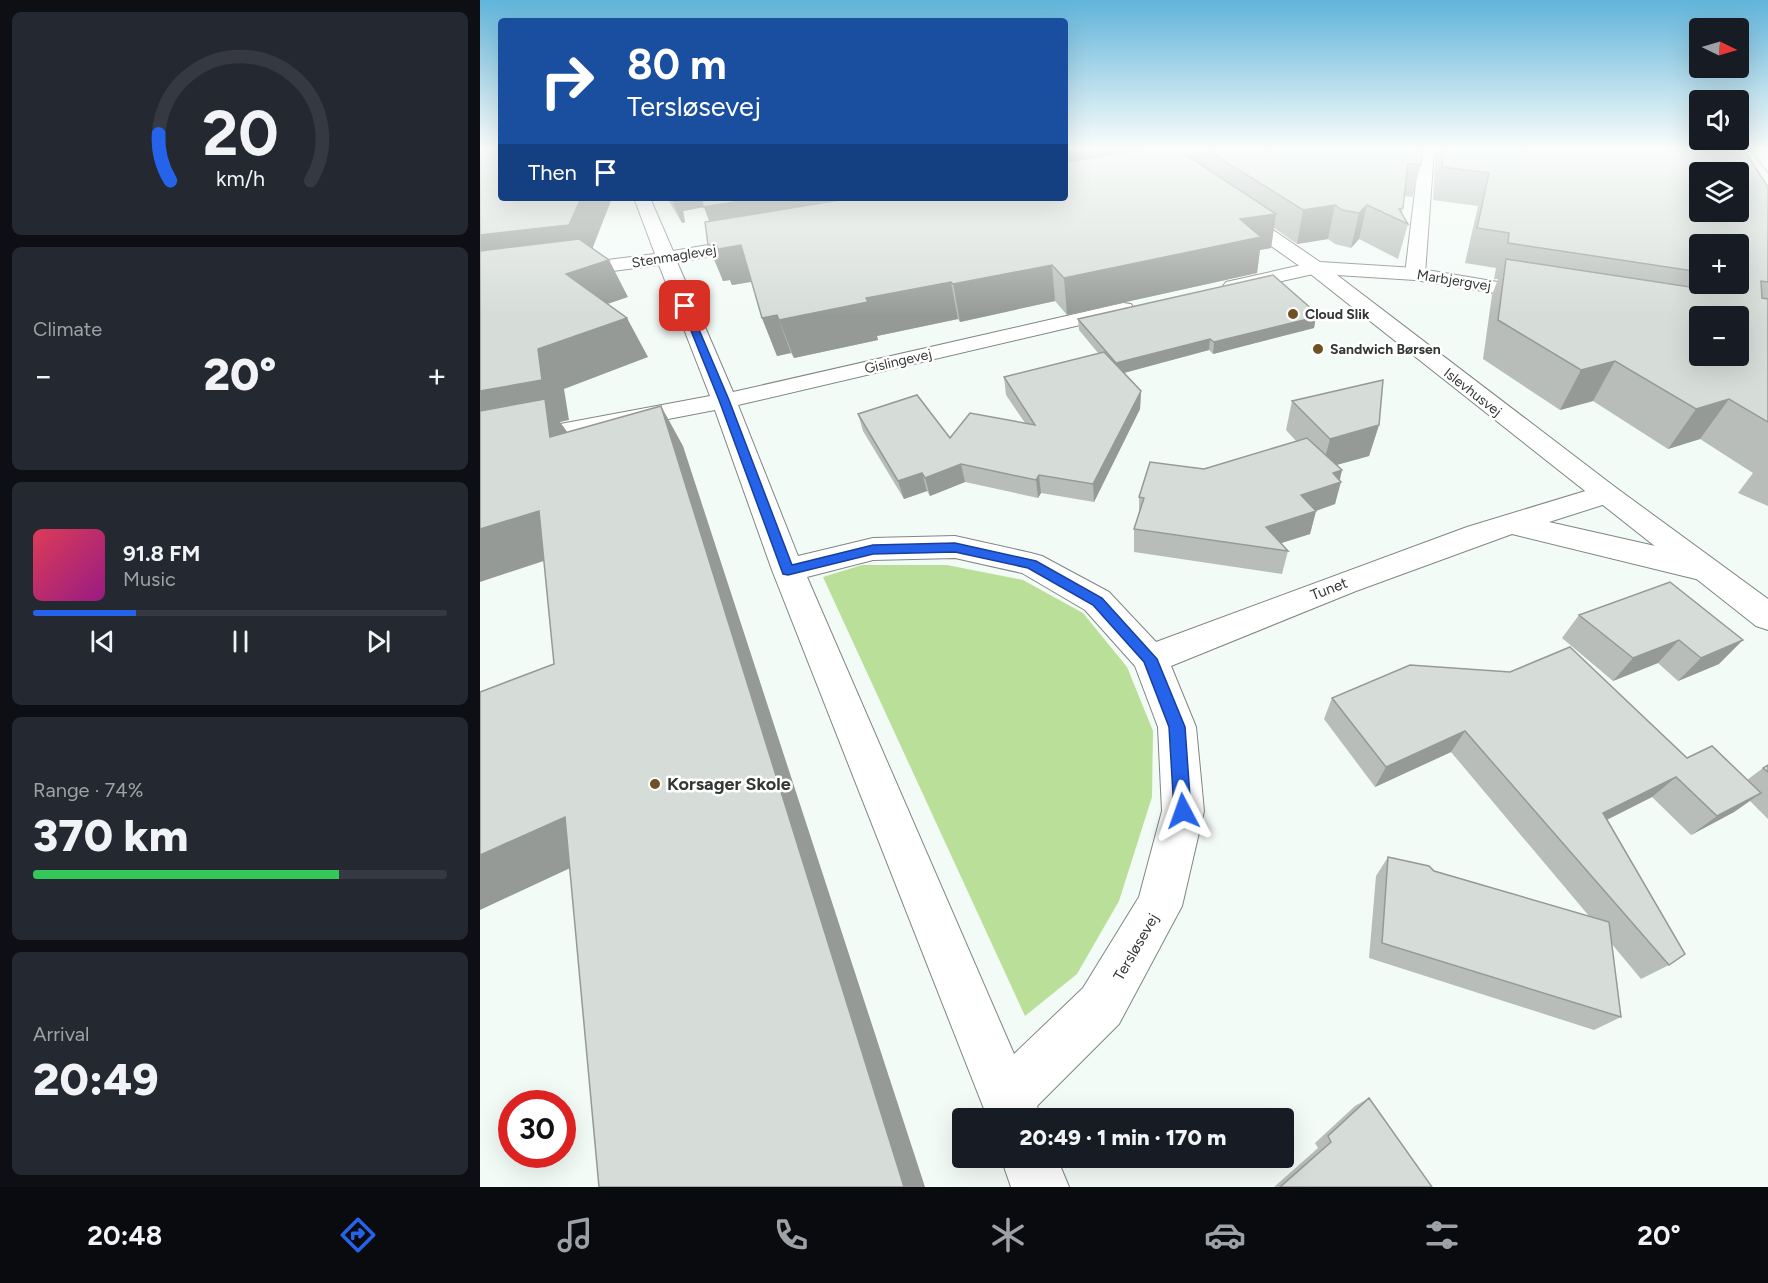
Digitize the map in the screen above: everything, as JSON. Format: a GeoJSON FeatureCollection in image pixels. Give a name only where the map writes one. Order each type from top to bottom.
{"type":"FeatureCollection","features":[{"type":"Feature","properties":{"kind":"street","name":"Tersløsevej"},"geometry":{"type":"LineString","coordinates":[[645,205],[724,400],[788,570],[1011,1108],[1101,1006],[1159,906],[1183,811],[1177,727],[1150,659],[1097,602],[1031,564],[955,547],[873,549],[788,570]]}},
{"type":"Feature","properties":{"kind":"street","name":"Islevhusvej"},"geometry":{"type":"LineString","coordinates":[[1224,205],[1315,268],[1605,494],[1768,617]]}},
{"type":"Feature","properties":{"kind":"street"},"geometry":{"type":"LineString","coordinates":[[1415,274],[1422,205]]}},
{"type":"Feature","properties":{"kind":"street","name":"Stenmaglevej"},"geometry":{"type":"LineString","coordinates":[[480,282],[665,258],[769,240]]}},
{"type":"Feature","properties":{"kind":"street"},"geometry":{"type":"LineString","coordinates":[[1207,291],[1315,268]]}},
{"type":"Feature","properties":{"kind":"street","name":"Marbjergvej"},"geometry":{"type":"LineString","coordinates":[[1315,268],[1415,274],[1563,298]]}},
{"type":"Feature","properties":{"kind":"street","name":"Gislingevej"},"geometry":{"type":"LineString","coordinates":[[480,447],[724,400],[1138,306]]}},
{"type":"Feature","properties":{"kind":"street","name":"Tunet"},"geometry":{"type":"LineString","coordinates":[[1150,659],[1344,583],[1511,524],[1605,494]]}},
{"type":"Feature","properties":{"kind":"street"},"geometry":{"type":"LineString","coordinates":[[1511,524],[1704,569]]}},
{"type":"Feature","properties":{"kind":"street"},"geometry":{"type":"LineString","coordinates":[[1033,1168],[1040,1187]]}},
{"type":"Feature","properties":{"kind":"green space"},"geometry":{"type":"Polygon","coordinates":[[[862,565],[947,565],[1023,580],[1083,613],[1127,667],[1153,731],[1152,797],[1119,901],[1077,974],[1025,1016],[823,577],[862,565]]]}},
{"type":"Feature","properties":{"kind":"building"},"geometry":{"type":"Polygon","coordinates":[[[480,205],[578,205],[569,225],[480,235],[480,205]]]}},
{"type":"Feature","properties":{"kind":"building"},"geometry":{"type":"Polygon","coordinates":[[[807,205],[1263,205],[1276,214],[1240,219],[1261,237],[1064,278],[1052,265],[953,284],[951,282],[866,298],[868,302],[779,320],[777,315],[762,318],[741,245],[718,249],[716,244],[708,245],[705,222],[807,205]]]}},
{"type":"Feature","properties":{"kind":"building"},"geometry":{"type":"Polygon","coordinates":[[[1296,205],[1332,205],[1303,210],[1296,205]]]}},
{"type":"Feature","properties":{"kind":"building"},"geometry":{"type":"Polygon","coordinates":[[[1336,205],[1367,205],[1359,213],[1342,210],[1336,205]]]}},
{"type":"Feature","properties":{"kind":"building"},"geometry":{"type":"Polygon","coordinates":[[[1368,205],[1403,205],[1403,208],[1399,209],[1408,224],[1368,205]]]}},
{"type":"Feature","properties":{"kind":"building"},"geometry":{"type":"Polygon","coordinates":[[[1482,205],[1689,205],[1689,222],[1749,222],[1749,205],[1768,205],[1768,282],[1761,281],[1762,298],[1768,299],[1768,422],[1729,399],[1696,409],[1615,361],[1581,370],[1498,320],[1506,259],[1689,287],[1689,294],[1749,294],[1749,234],[1689,234],[1689,270],[1508,243],[1509,233],[1477,228],[1482,205]]]}},
{"type":"Feature","properties":{"kind":"building"},"geometry":{"type":"Polygon","coordinates":[[[579,239],[609,260],[566,274],[627,318],[538,349],[542,380],[480,391],[480,251],[579,239]]]}},
{"type":"Feature","properties":{"kind":"building"},"geometry":{"type":"Polygon","coordinates":[[[1273,275],[1313,310],[1309,311],[1316,317],[1214,342],[1210,339],[1116,363],[1078,319],[1273,275]]]}},
{"type":"Feature","properties":{"kind":"building"},"geometry":{"type":"Polygon","coordinates":[[[1104,352],[1141,391],[1093,484],[1039,475],[1036,480],[961,464],[925,478],[922,473],[898,481],[858,414],[917,395],[950,438],[970,413],[1035,425],[1004,377],[1104,352]]]}},
{"type":"Feature","properties":{"kind":"building"},"geometry":{"type":"Polygon","coordinates":[[[1383,380],[1379,425],[1330,439],[1292,401],[1383,380]]]}},
{"type":"Feature","properties":{"kind":"building","name":"Korsager Skole"},"geometry":{"type":"Polygon","coordinates":[[[545,399],[550,437],[661,406],[904,1187],[599,1187],[565,817],[480,855],[480,692],[554,664],[539,511],[480,529],[480,411],[545,399]]]}},
{"type":"Feature","properties":{"kind":"building"},"geometry":{"type":"Polygon","coordinates":[[[1307,438],[1342,470],[1333,473],[1341,482],[1301,495],[1316,511],[1266,527],[1288,551],[1134,529],[1144,498],[1139,497],[1150,462],[1204,469],[1307,438]]]}},
{"type":"Feature","properties":{"kind":"building"},"geometry":{"type":"Polygon","coordinates":[[[1670,582],[1743,640],[1701,658],[1679,640],[1633,658],[1579,615],[1670,582]]]}},
{"type":"Feature","properties":{"kind":"building"},"geometry":{"type":"Polygon","coordinates":[[[1570,647],[1687,758],[1712,746],[1761,793],[1717,816],[1676,777],[1603,813],[1685,954],[1669,965],[1465,731],[1386,767],[1332,698],[1410,665],[1510,672],[1570,647]]]}},
{"type":"Feature","properties":{"kind":"building"},"geometry":{"type":"Polygon","coordinates":[[[1388,857],[1429,866],[1434,871],[1609,922],[1621,1017],[1382,943],[1388,857]]]}},
{"type":"Feature","properties":{"kind":"building"},"geometry":{"type":"Polygon","coordinates":[[[1369,1098],[1432,1187],[1280,1187],[1331,1142],[1328,1136],[1369,1098]]]}},
{"type":"Feature","properties":{"kind":"place","name":"Cloud Slik"},"geometry":{"type":"Point","coordinates":[1293,314]}},
{"type":"Feature","properties":{"kind":"place","name":"Sandwich Børsen"},"geometry":{"type":"Point","coordinates":[1318,349]}},
{"type":"Feature","properties":{"kind":"place","name":"Korsager Skole"},"geometry":{"type":"Point","coordinates":[655,784]}},
{"type":"Feature","properties":{"kind":"route"},"geometry":{"type":"LineString","coordinates":[[685,306],[724,400],[788,570],[873,549],[955,547],[1031,564],[1097,602],[1150,659],[1177,727],[1183,811]]}}]}
